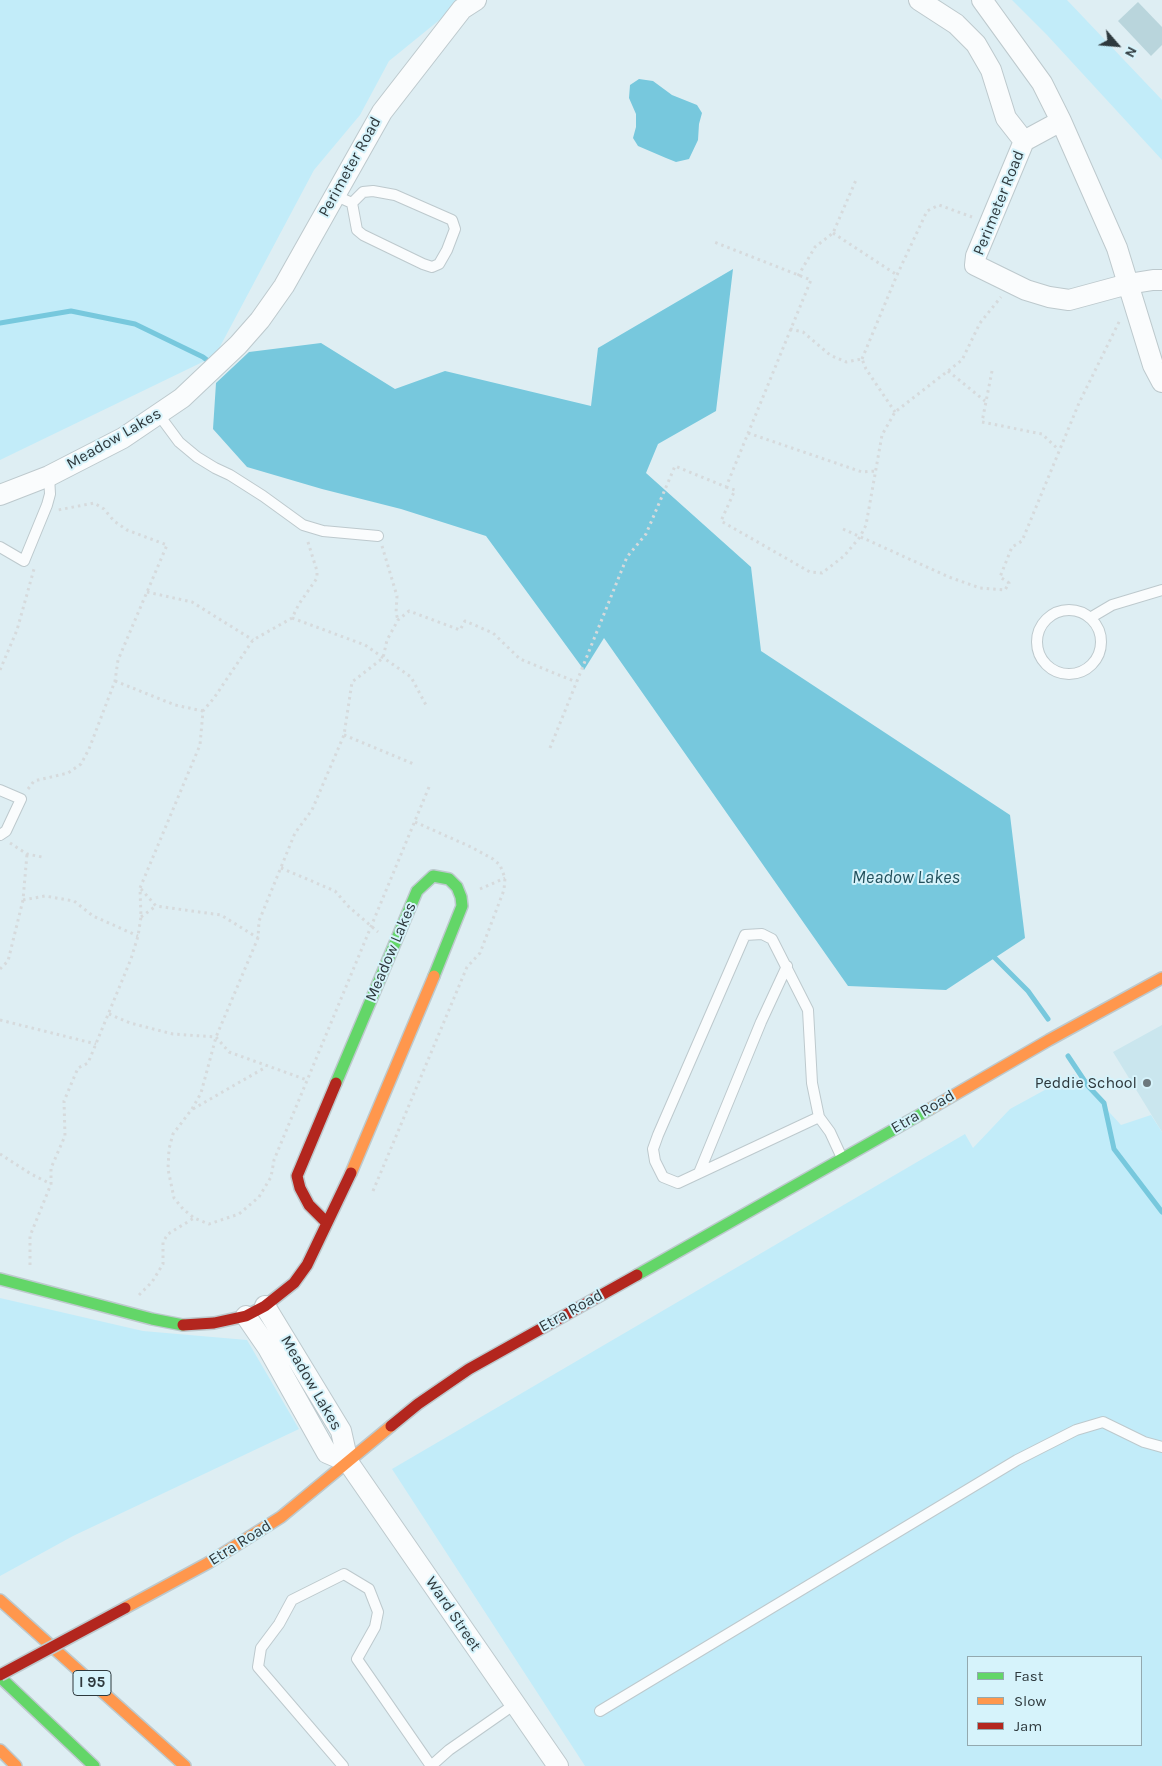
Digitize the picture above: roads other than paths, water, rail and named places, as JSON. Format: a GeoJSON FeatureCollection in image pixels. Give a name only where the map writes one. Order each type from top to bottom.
{"type":"FeatureCollection","features":[{"type":"Feature","properties":{"kind":"main road","name":"Meadow Lakes"},"geometry":{"type":"LineString","coordinates":[[432,876],[449,879],[457,887],[462,906],[452,934],[348,1179],[327,1224],[309,1205],[300,1188],[298,1176],[417,892],[432,876]]}},
{"type":"Feature","properties":{"kind":"main road","name":"Etra Road"},"geometry":{"type":"LineString","coordinates":[[0,1676],[245,1541],[281,1517],[418,1404],[469,1369],[843,1159],[1049,1040],[1162,978]]}},
{"type":"Feature","properties":{"kind":"main road"},"geometry":{"type":"LineString","coordinates":[[0,1279],[180,1325],[214,1323],[246,1316],[266,1306],[294,1283],[307,1265],[327,1224]]}},
{"type":"Feature","properties":{"kind":"main road","name":"I 95"},"geometry":{"type":"LineString","coordinates":[[0,1600],[184,1766]]}},
{"type":"Feature","properties":{"kind":"main road"},"geometry":{"type":"LineString","coordinates":[[0,1676],[94,1766]]}},
{"type":"Feature","properties":{"kind":"main road"},"geometry":{"type":"LineString","coordinates":[[0,1750],[16,1766]]}},
{"type":"Feature","properties":{"kind":"street","name":"Perimeter Road"},"geometry":{"type":"LineString","coordinates":[[238,345],[260,320],[343,199],[382,112],[462,9],[476,0]]}},
{"type":"Feature","properties":{"kind":"street"},"geometry":{"type":"LineString","coordinates":[[919,0],[956,24],[976,44],[991,70],[1006,118],[1024,142]]}},
{"type":"Feature","properties":{"kind":"street"},"geometry":{"type":"LineString","coordinates":[[982,0],[1042,83],[1061,121],[1117,248],[1153,365],[1162,382]]}},
{"type":"Feature","properties":{"kind":"street","name":"Perimeter Road"},"geometry":{"type":"LineString","coordinates":[[1061,121],[1024,142],[976,256],[976,265],[1026,290],[1069,300],[1128,284],[1162,280]]}},
{"type":"Feature","properties":{"kind":"street","name":"Meadow Lakes"},"geometry":{"type":"LineString","coordinates":[[0,495],[48,476],[123,438],[159,414],[208,375],[238,345]]}},
{"type":"Feature","properties":{"kind":"street","name":"Meadow Lakes"},"geometry":{"type":"LineString","coordinates":[[266,1306],[341,1430],[348,1462]]}},
{"type":"Feature","properties":{"kind":"street","name":"Meadow Lakes"},"geometry":{"type":"LineString","coordinates":[[246,1316],[268,1348],[327,1453],[348,1462]]}},
{"type":"Feature","properties":{"kind":"street","name":"Ward Street"},"geometry":{"type":"LineString","coordinates":[[348,1462],[558,1766]]}},
{"type":"Feature","properties":{"kind":"lane"},"geometry":{"type":"LineString","coordinates":[[373,191],[394,195],[452,220],[455,228],[447,250],[439,264],[432,267],[423,264],[363,235],[357,230],[343,199],[363,192],[373,191]]}},
{"type":"Feature","properties":{"kind":"lane"},"geometry":{"type":"LineString","coordinates":[[159,414],[179,442],[197,457],[263,496],[303,525],[323,531],[378,536]]}},
{"type":"Feature","properties":{"kind":"lane"},"geometry":{"type":"LineString","coordinates":[[0,546],[24,561],[47,505],[50,494],[48,476]]}},
{"type":"Feature","properties":{"kind":"lane"},"geometry":{"type":"LineString","coordinates":[[1090,618],[1112,605],[1162,590]]}},
{"type":"Feature","properties":{"kind":"lane"},"geometry":{"type":"LineString","coordinates":[[1072,610],[1082,612],[1090,618],[1097,627],[1101,638],[1100,649],[1096,659],[1089,668],[1079,673],[1068,675],[1047,667],[1037,649],[1036,639],[1039,629],[1045,621],[1052,614],[1072,610]]}},
{"type":"Feature","properties":{"kind":"lane"},"geometry":{"type":"LineString","coordinates":[[0,790],[21,800],[6,831],[0,835]]}},
{"type":"Feature","properties":{"kind":"lane"},"geometry":{"type":"LineString","coordinates":[[819,1117],[678,1183],[663,1176],[654,1162],[653,1149],[662,1126],[745,934],[762,934],[772,939],[808,1010],[812,1083],[819,1117],[830,1132],[843,1159]]}},
{"type":"Feature","properties":{"kind":"lane"},"geometry":{"type":"LineString","coordinates":[[699,1173],[761,1022],[787,966]]}},
{"type":"Feature","properties":{"kind":"lane"},"geometry":{"type":"LineString","coordinates":[[600,1711],[1017,1460],[1076,1430],[1102,1422],[1144,1442],[1162,1447]]}},
{"type":"Feature","properties":{"kind":"lane"},"geometry":{"type":"LineString","coordinates":[[344,1766],[258,1667],[261,1648],[279,1624],[292,1600],[344,1574],[369,1589],[378,1612],[376,1627],[357,1659],[431,1766],[448,1750],[515,1704]]}},
{"type":"Feature","properties":{"kind":"water"},"geometry":{"type":"Polygon","coordinates":[[[639,79],[653,81],[672,95],[697,105],[702,113],[698,140],[689,159],[676,162],[638,146],[633,138],[636,127],[636,114],[629,98],[630,85],[639,79]]]}},
{"type":"Feature","properties":{"kind":"water","name":"Meadow Lakes"},"geometry":{"type":"Polygon","coordinates":[[[733,269],[716,411],[658,444],[646,473],[751,567],[761,651],[1010,815],[1025,938],[946,990],[848,986],[604,638],[584,670],[486,536],[401,509],[247,467],[213,429],[216,383],[249,352],[321,343],[395,389],[445,371],[591,406],[598,348],[733,269]]]}},
{"type":"Feature","properties":{"kind":"waterway"},"geometry":{"type":"LineString","coordinates":[[0,323],[71,311],[135,324],[203,357],[212,364]]}},
{"type":"Feature","properties":{"kind":"waterway"},"geometry":{"type":"LineString","coordinates":[[990,953],[1028,991],[1048,1019]]}},
{"type":"Feature","properties":{"kind":"waterway"},"geometry":{"type":"LineString","coordinates":[[1068,1056],[1088,1086],[1104,1103],[1114,1149],[1162,1212]]}},
{"type":"Feature","properties":{"kind":"place","name":"Peddie School"},"geometry":{"type":"Point","coordinates":[1147,1083]}}]}
